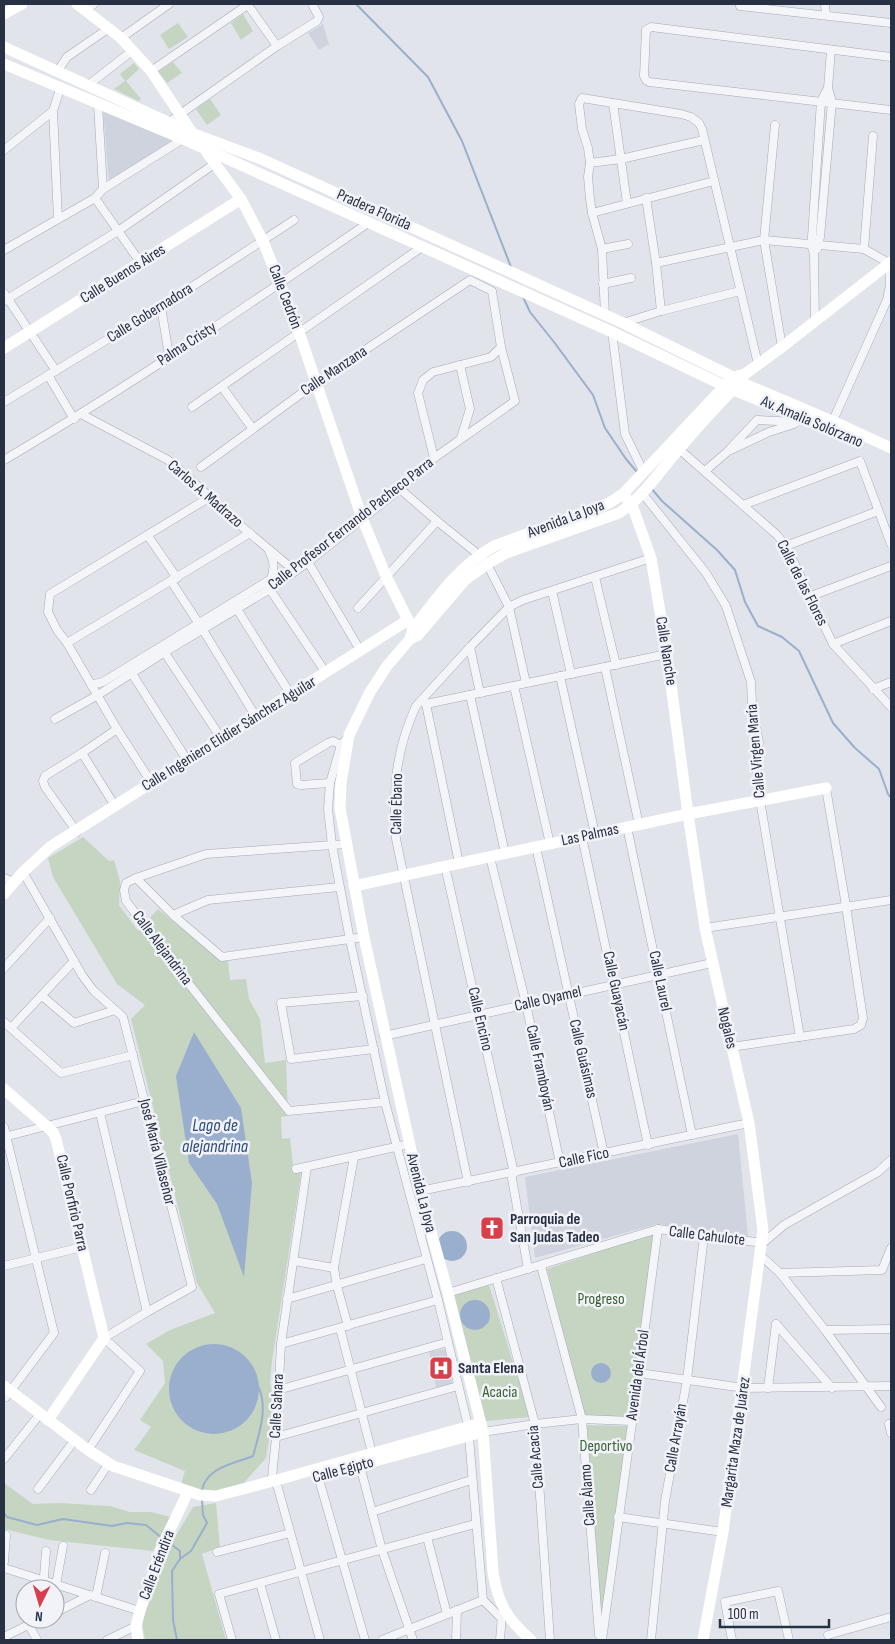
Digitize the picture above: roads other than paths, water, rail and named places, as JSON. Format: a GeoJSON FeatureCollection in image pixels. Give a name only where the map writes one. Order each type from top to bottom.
{"type":"FeatureCollection","features":[{"type":"Feature","properties":{"kind":"street"},"geometry":{"type":"LineString","coordinates":[[5,10],[22,4]]}},
{"type":"Feature","properties":{"kind":"street"},"geometry":{"type":"LineString","coordinates":[[121,38],[170,4]]}},
{"type":"Feature","properties":{"kind":"street"},"geometry":{"type":"LineString","coordinates":[[151,72],[249,4],[276,46]]}},
{"type":"Feature","properties":{"kind":"street"},"geometry":{"type":"LineString","coordinates":[[149,125],[169,122],[276,46],[318,21],[319,17],[312,4]]}},
{"type":"Feature","properties":{"kind":"street"},"geometry":{"type":"LineString","coordinates":[[825,4],[826,15]]}},
{"type":"Feature","properties":{"kind":"street"},"geometry":{"type":"LineString","coordinates":[[740,5],[891,23]]}},
{"type":"Feature","properties":{"kind":"street"},"geometry":{"type":"LineString","coordinates":[[86,6],[121,38],[151,72],[205,150]]}},
{"type":"Feature","properties":{"kind":"street"},"geometry":{"type":"LineString","coordinates":[[58,72],[67,57],[109,28]]}},
{"type":"Feature","properties":{"kind":"street"},"geometry":{"type":"LineString","coordinates":[[891,57],[648,28],[646,30],[644,76],[649,82],[891,110]]}},
{"type":"Feature","properties":{"kind":"street","name":"Pradera Florida"},"geometry":{"type":"LineString","coordinates":[[4,47],[86,86],[194,134],[261,159],[624,323],[735,382]]}},
{"type":"Feature","properties":{"kind":"street"},"geometry":{"type":"LineString","coordinates":[[815,320],[814,254],[832,102],[828,88],[831,50]]}},
{"type":"Feature","properties":{"kind":"street"},"geometry":{"type":"LineString","coordinates":[[86,86],[132,51]]}},
{"type":"Feature","properties":{"kind":"street","name":"Pradera Florida"},"geometry":{"type":"LineString","coordinates":[[4,64],[183,139],[205,150],[222,162],[246,168],[612,332],[735,382]]}},
{"type":"Feature","properties":{"kind":"street"},"geometry":{"type":"LineString","coordinates":[[815,244],[821,101],[828,88]]}},
{"type":"Feature","properties":{"kind":"street"},"geometry":{"type":"LineString","coordinates":[[58,219],[53,111],[60,89]]}},
{"type":"Feature","properties":{"kind":"street"},"geometry":{"type":"LineString","coordinates":[[605,315],[602,249],[592,212],[588,177],[590,163],[579,104],[582,98],[691,117],[702,129],[758,364]]}},
{"type":"Feature","properties":{"kind":"street"},"geometry":{"type":"LineString","coordinates":[[613,103],[627,203]]}},
{"type":"Feature","properties":{"kind":"street"},"geometry":{"type":"LineString","coordinates":[[98,105],[103,189]]}},
{"type":"Feature","properties":{"kind":"street"},"geometry":{"type":"LineString","coordinates":[[4,150],[53,111]]}},
{"type":"Feature","properties":{"kind":"street"},"geometry":{"type":"LineString","coordinates":[[775,125],[764,240],[782,347]]}},
{"type":"Feature","properties":{"kind":"street"},"geometry":{"type":"LineString","coordinates":[[864,249],[873,136]]}},
{"type":"Feature","properties":{"kind":"street"},"geometry":{"type":"LineString","coordinates":[[4,250],[94,198],[103,189],[183,139]]}},
{"type":"Feature","properties":{"kind":"street"},"geometry":{"type":"LineString","coordinates":[[590,163],[621,159],[704,140]]}},
{"type":"Feature","properties":{"kind":"street"},"geometry":{"type":"LineString","coordinates":[[56,371],[31,332],[5,297],[118,231],[222,162],[245,156],[261,159]]}},
{"type":"Feature","properties":{"kind":"street","name":"Calle Cedrón"},"geometry":{"type":"LineString","coordinates":[[222,162],[229,181],[241,199],[263,242],[281,283],[317,382],[362,518],[386,576],[412,631]]}},
{"type":"Feature","properties":{"kind":"street"},"geometry":{"type":"LineString","coordinates":[[229,181],[230,173],[234,169],[246,168]]}},
{"type":"Feature","properties":{"kind":"street"},"geometry":{"type":"LineString","coordinates":[[592,212],[714,181]]}},
{"type":"Feature","properties":{"kind":"street"},"geometry":{"type":"LineString","coordinates":[[94,198],[140,262]]}},
{"type":"Feature","properties":{"kind":"street"},"geometry":{"type":"LineString","coordinates":[[646,198],[661,312]]}},
{"type":"Feature","properties":{"kind":"street","name":"Calle Buenos Aires"},"geometry":{"type":"LineString","coordinates":[[4,348],[241,199]]}},
{"type":"Feature","properties":{"kind":"street","name":"Calle Gobernadora"},"geometry":{"type":"LineString","coordinates":[[4,402],[161,307],[294,220]]}},
{"type":"Feature","properties":{"kind":"street","name":"Palma Cristy"},"geometry":{"type":"LineString","coordinates":[[4,460],[77,416],[281,283],[368,223]]}},
{"type":"Feature","properties":{"kind":"street"},"geometry":{"type":"LineString","coordinates":[[656,263],[764,240],[864,249],[890,262],[890,285],[887,300],[835,416]]}},
{"type":"Feature","properties":{"kind":"street"},"geometry":{"type":"LineString","coordinates":[[602,249],[628,244]]}},
{"type":"Feature","properties":{"kind":"street"},"geometry":{"type":"LineString","coordinates":[[192,407],[422,247]]}},
{"type":"Feature","properties":{"kind":"street","name":"Avenida La Joya"},"geometry":{"type":"LineString","coordinates":[[531,1640],[502,1612],[483,1600],[468,1430],[438,1300],[396,1148],[350,940],[332,845],[328,809],[330,783],[342,745],[349,735],[370,692],[445,586],[479,555],[494,546],[610,503],[623,494],[735,382],[890,262]]}},
{"type":"Feature","properties":{"kind":"street"},"geometry":{"type":"LineString","coordinates":[[603,284],[631,278]]}},
{"type":"Feature","properties":{"kind":"street","name":"Calle Manzana"},"geometry":{"type":"LineString","coordinates":[[201,467],[317,382],[470,280],[492,290],[501,346]]}},
{"type":"Feature","properties":{"kind":"street"},"geometry":{"type":"LineString","coordinates":[[624,323],[740,291]]}},
{"type":"Feature","properties":{"kind":"street"},"geometry":{"type":"LineString","coordinates":[[161,307],[169,355]]}},
{"type":"Feature","properties":{"kind":"street"},"geometry":{"type":"LineString","coordinates":[[612,332],[625,434],[641,474]]}},
{"type":"Feature","properties":{"kind":"street"},"geometry":{"type":"LineString","coordinates":[[434,458],[418,393],[423,380],[433,372],[491,357],[501,346]]}},
{"type":"Feature","properties":{"kind":"street","name":"Calle Profesor Fernando Pacheco Parra"},"geometry":{"type":"LineString","coordinates":[[55,719],[98,695],[130,670],[201,626],[295,571],[400,489],[434,458],[515,401],[501,346]]}},
{"type":"Feature","properties":{"kind":"street"},"geometry":{"type":"LineString","coordinates":[[460,365],[470,409],[461,438]]}},
{"type":"Feature","properties":{"kind":"street"},"geometry":{"type":"LineString","coordinates":[[48,375],[77,416]]}},
{"type":"Feature","properties":{"kind":"street","name":"Avenida La Joya"},"geometry":{"type":"LineString","coordinates":[[412,631],[466,580],[487,564],[506,553],[620,513],[632,505],[735,382]]}},
{"type":"Feature","properties":{"kind":"street","name":"Av. Amalia Solórzano"},"geometry":{"type":"LineString","coordinates":[[735,382],[891,448]]}},
{"type":"Feature","properties":{"kind":"street","name":"Av. Amalia Solórzano"},"geometry":{"type":"LineString","coordinates":[[735,382],[794,413],[891,457]]}},
{"type":"Feature","properties":{"kind":"street"},"geometry":{"type":"LineString","coordinates":[[222,387],[253,429]]}},
{"type":"Feature","properties":{"kind":"street","name":"Carlos A. Madrazo"},"geometry":{"type":"LineString","coordinates":[[77,416],[168,460],[210,496],[222,510],[295,571]]}},
{"type":"Feature","properties":{"kind":"street"},"geometry":{"type":"LineString","coordinates":[[705,471],[727,452],[757,420],[798,422],[769,432],[727,452]]}},
{"type":"Feature","properties":{"kind":"street","name":"Calle de las Flores"},"geometry":{"type":"LineString","coordinates":[[679,449],[777,535],[786,546],[833,644],[891,707]]}},
{"type":"Feature","properties":{"kind":"street"},"geometry":{"type":"LineString","coordinates":[[743,505],[860,461],[891,544]]}},
{"type":"Feature","properties":{"kind":"street","name":"Calle Virgen María"},"geometry":{"type":"LineString","coordinates":[[647,488],[706,573],[726,606],[752,682],[752,703],[759,743],[755,753],[760,800],[800,1037]]}},
{"type":"Feature","properties":{"kind":"street"},"geometry":{"type":"LineString","coordinates":[[400,489],[479,555]]}},
{"type":"Feature","properties":{"kind":"street","name":"Calle Nanche"},"geometry":{"type":"LineString","coordinates":[[623,494],[632,505],[651,558],[668,654],[688,814]]}},
{"type":"Feature","properties":{"kind":"street"},"geometry":{"type":"LineString","coordinates":[[151,782],[117,729],[67,643],[57,630],[48,612],[50,594],[148,536],[210,496]]}},
{"type":"Feature","properties":{"kind":"street"},"geometry":{"type":"LineString","coordinates":[[786,546],[878,510]]}},
{"type":"Feature","properties":{"kind":"street"},"geometry":{"type":"LineString","coordinates":[[358,608],[437,521]]}},
{"type":"Feature","properties":{"kind":"street"},"geometry":{"type":"LineString","coordinates":[[67,643],[250,533]]}},
{"type":"Feature","properties":{"kind":"street"},"geometry":{"type":"LineString","coordinates":[[148,536],[256,717]]}},
{"type":"Feature","properties":{"kind":"street"},"geometry":{"type":"LineString","coordinates":[[266,547],[274,562],[274,572],[267,586],[326,673]]}},
{"type":"Feature","properties":{"kind":"street","name":"Calle Ébano"},"geometry":{"type":"LineString","coordinates":[[468,1182],[396,838],[394,797],[398,762],[416,706],[424,702],[470,647],[509,607],[523,600],[651,558]]}},
{"type":"Feature","properties":{"kind":"street"},"geometry":{"type":"LineString","coordinates":[[308,562],[360,650]]}},
{"type":"Feature","properties":{"kind":"street"},"geometry":{"type":"LineString","coordinates":[[487,564],[509,607],[526,683]]}},
{"type":"Feature","properties":{"kind":"street"},"geometry":{"type":"LineString","coordinates":[[811,596],[891,566]]}},
{"type":"Feature","properties":{"kind":"street"},"geometry":{"type":"LineString","coordinates":[[595,577],[616,665]]}},
{"type":"Feature","properties":{"kind":"street"},"geometry":{"type":"LineString","coordinates":[[552,591],[571,674]]}},
{"type":"Feature","properties":{"kind":"street"},"geometry":{"type":"LineString","coordinates":[[235,606],[291,695]]}},
{"type":"Feature","properties":{"kind":"street"},"geometry":{"type":"LineString","coordinates":[[833,644],[891,621]]}},
{"type":"Feature","properties":{"kind":"street","name":"Calle Ingeniero Elidier Sánchez Aguilar"},"geometry":{"type":"LineString","coordinates":[[4,894],[9,880],[23,872],[50,847],[77,832],[151,782],[360,650],[412,631]]}},
{"type":"Feature","properties":{"kind":"street"},"geometry":{"type":"LineString","coordinates":[[470,647],[480,693]]}},
{"type":"Feature","properties":{"kind":"street"},"geometry":{"type":"LineString","coordinates":[[163,650],[221,738]]}},
{"type":"Feature","properties":{"kind":"street"},"geometry":{"type":"LineString","coordinates":[[459,863],[424,702],[470,695],[668,654]]}},
{"type":"Feature","properties":{"kind":"street"},"geometry":{"type":"LineString","coordinates":[[605,667],[639,825]]}},
{"type":"Feature","properties":{"kind":"street"},"geometry":{"type":"LineString","coordinates":[[91,684],[103,682],[130,670],[187,760]]}},
{"type":"Feature","properties":{"kind":"street"},"geometry":{"type":"LineString","coordinates":[[560,676],[595,834]]}},
{"type":"Feature","properties":{"kind":"street"},"geometry":{"type":"LineString","coordinates":[[873,689],[891,682]]}},
{"type":"Feature","properties":{"kind":"street"},"geometry":{"type":"LineString","coordinates":[[514,686],[550,844]]}},
{"type":"Feature","properties":{"kind":"street"},"geometry":{"type":"LineString","coordinates":[[470,695],[505,853]]}},
{"type":"Feature","properties":{"kind":"street"},"geometry":{"type":"LineString","coordinates":[[77,832],[45,787],[43,781],[45,776],[117,729]]}},
{"type":"Feature","properties":{"kind":"street","name":"Avenida La Joya"},"geometry":{"type":"LineString","coordinates":[[349,735],[341,783],[340,808],[384,1036],[420,1191],[482,1427],[493,1572],[496,1594],[502,1612]]}},
{"type":"Feature","properties":{"kind":"street"},"geometry":{"type":"LineString","coordinates":[[330,783],[297,784],[295,762],[333,741],[342,745]]}},
{"type":"Feature","properties":{"kind":"street"},"geometry":{"type":"LineString","coordinates":[[82,753],[115,806]]}},
{"type":"Feature","properties":{"kind":"street"},"geometry":{"type":"LineString","coordinates":[[732,1047],[854,1029],[861,1025],[863,1018],[826,788]]}},
{"type":"Feature","properties":{"kind":"street","name":"Las Palmas"},"geometry":{"type":"LineString","coordinates":[[354,886],[688,814],[826,788]]}},
{"type":"Feature","properties":{"kind":"street","name":"Nogales"},"geometry":{"type":"LineString","coordinates":[[688,814],[705,928],[748,1123],[762,1216],[763,1243]]}},
{"type":"Feature","properties":{"kind":"street","name":"Calle Laurel"},"geometry":{"type":"LineString","coordinates":[[627,827],[692,1135]]}},
{"type":"Feature","properties":{"kind":"street","name":"Calle Guayacán"},"geometry":{"type":"LineString","coordinates":[[582,837],[648,1145]]}},
{"type":"Feature","properties":{"kind":"street"},"geometry":{"type":"LineString","coordinates":[[347,844],[206,854],[136,878],[173,915],[222,957],[364,937]]}},
{"type":"Feature","properties":{"kind":"street","name":"Calle Guásimas"},"geometry":{"type":"LineString","coordinates":[[536,847],[604,1154]]}},
{"type":"Feature","properties":{"kind":"street","name":"Calle Framboyán"},"geometry":{"type":"LineString","coordinates":[[490,857],[526,1004],[560,1163]]}},
{"type":"Feature","properties":{"kind":"street","name":"Calle Encino"},"geometry":{"type":"LineString","coordinates":[[446,866],[480,1015],[512,1173],[528,1269]]}},
{"type":"Feature","properties":{"kind":"street"},"geometry":{"type":"LineString","coordinates":[[23,872],[82,975],[93,990],[115,1010]]}},
{"type":"Feature","properties":{"kind":"street","name":"Calle Alejandrina"},"geometry":{"type":"LineString","coordinates":[[136,878],[126,883],[124,890],[126,901],[289,1111],[386,1102]]}},
{"type":"Feature","properties":{"kind":"street"},"geometry":{"type":"LineString","coordinates":[[173,915],[208,900],[339,887]]}},
{"type":"Feature","properties":{"kind":"street"},"geometry":{"type":"LineString","coordinates":[[705,928],[891,900]]}},
{"type":"Feature","properties":{"kind":"street"},"geometry":{"type":"LineString","coordinates":[[4,968],[50,918]]}},
{"type":"Feature","properties":{"kind":"street"},"geometry":{"type":"LineString","coordinates":[[11,1028],[74,961]]}},
{"type":"Feature","properties":{"kind":"street","name":"Calle Oyamel"},"geometry":{"type":"LineString","coordinates":[[384,1036],[712,963]]}},
{"type":"Feature","properties":{"kind":"street"},"geometry":{"type":"LineString","coordinates":[[42,996],[74,1023],[115,1010]]}},
{"type":"Feature","properties":{"kind":"street"},"geometry":{"type":"LineString","coordinates":[[362,996],[281,1004],[292,1060],[374,1049]]}},
{"type":"Feature","properties":{"kind":"street","name":"José María Villaseñor"},"geometry":{"type":"LineString","coordinates":[[115,1010],[124,1017],[192,1287],[147,1312]]}},
{"type":"Feature","properties":{"kind":"street"},"geometry":{"type":"LineString","coordinates":[[4,1022],[61,1073],[133,1055]]}},
{"type":"Feature","properties":{"kind":"street","name":"Calle Porfirio Parra"},"geometry":{"type":"LineString","coordinates":[[4,1089],[53,1132],[56,1139],[104,1338]]}},
{"type":"Feature","properties":{"kind":"street"},"geometry":{"type":"LineString","coordinates":[[5,1137],[100,1114],[144,1101]]}},
{"type":"Feature","properties":{"kind":"street"},"geometry":{"type":"LineString","coordinates":[[48,1420],[104,1338],[147,1312],[100,1114]]}},
{"type":"Feature","properties":{"kind":"street","name":"Calle Fico"},"geometry":{"type":"LineString","coordinates":[[420,1191],[748,1123]]}},
{"type":"Feature","properties":{"kind":"street"},"geometry":{"type":"LineString","coordinates":[[4,1127],[54,1333],[6,1392]]}},
{"type":"Feature","properties":{"kind":"street"},"geometry":{"type":"LineString","coordinates":[[296,1169],[409,1144]]}},
{"type":"Feature","properties":{"kind":"street"},"geometry":{"type":"LineString","coordinates":[[354,1157],[334,1268],[350,1369],[360,1414],[373,1457]]}},
{"type":"Feature","properties":{"kind":"street","name":"Calle Cahulote"},"geometry":{"type":"LineString","coordinates":[[448,1293],[658,1229],[763,1243],[784,1226],[878,1172],[891,1160]]}},
{"type":"Feature","properties":{"kind":"street","name":"Calle Sahara"},"geometry":{"type":"LineString","coordinates":[[307,1167],[281,1344],[275,1485],[320,1640]]}},
{"type":"Feature","properties":{"kind":"street","name":"Avenida del Árbol"},"geometry":{"type":"LineString","coordinates":[[601,1640],[658,1229]]}},
{"type":"Feature","properties":{"kind":"street","name":"Calle Arrayán"},"geometry":{"type":"LineString","coordinates":[[651,1640],[665,1501],[687,1380],[704,1236]]}},
{"type":"Feature","properties":{"kind":"street","name":"Margarita Maza de Juárez"},"geometry":{"type":"LineString","coordinates":[[703,1640],[723,1532],[763,1243]]}},
{"type":"Feature","properties":{"kind":"street"},"geometry":{"type":"LineString","coordinates":[[4,1266],[82,1247]]}},
{"type":"Feature","properties":{"kind":"street"},"geometry":{"type":"LineString","coordinates":[[780,1273],[882,1270],[891,1248]]}},
{"type":"Feature","properties":{"kind":"street"},"geometry":{"type":"LineString","coordinates":[[761,1256],[780,1273],[826,1330],[881,1407]]}},
{"type":"Feature","properties":{"kind":"street"},"geometry":{"type":"LineString","coordinates":[[287,1299],[426,1260]]}},
{"type":"Feature","properties":{"kind":"street"},"geometry":{"type":"LineString","coordinates":[[294,1261],[334,1268]]}},
{"type":"Feature","properties":{"kind":"street","name":"Calle Álamo"},"geometry":{"type":"LineString","coordinates":[[541,1266],[582,1419],[601,1640]]}},
{"type":"Feature","properties":{"kind":"street","name":"Calle Acacia"},"geometry":{"type":"LineString","coordinates":[[496,1278],[534,1424],[550,1640]]}},
{"type":"Feature","properties":{"kind":"street"},"geometry":{"type":"LineString","coordinates":[[281,1344],[438,1300]]}},
{"type":"Feature","properties":{"kind":"street"},"geometry":{"type":"LineString","coordinates":[[768,1388],[776,1324],[832,1388]]}},
{"type":"Feature","properties":{"kind":"street"},"geometry":{"type":"LineString","coordinates":[[826,1330],[891,1329]]}},
{"type":"Feature","properties":{"kind":"street"},"geometry":{"type":"LineString","coordinates":[[88,1450],[140,1371],[104,1338]]}},
{"type":"Feature","properties":{"kind":"street"},"geometry":{"type":"LineString","coordinates":[[278,1390],[448,1342]]}},
{"type":"Feature","properties":{"kind":"street"},"geometry":{"type":"LineString","coordinates":[[639,1373],[744,1388],[891,1386]]}},
{"type":"Feature","properties":{"kind":"street"},"geometry":{"type":"LineString","coordinates":[[276,1437],[458,1386]]}},
{"type":"Feature","properties":{"kind":"street"},"geometry":{"type":"LineString","coordinates":[[6,1392],[36,1419],[105,1469],[186,1495]]}},
{"type":"Feature","properties":{"kind":"street"},"geometry":{"type":"LineString","coordinates":[[6,1392],[88,1450],[120,1469],[186,1495]]}},
{"type":"Feature","properties":{"kind":"street"},"geometry":{"type":"LineString","coordinates":[[4,1459],[36,1419]]}},
{"type":"Feature","properties":{"kind":"street"},"geometry":{"type":"LineString","coordinates":[[482,1427],[582,1419],[632,1421]]}},
{"type":"Feature","properties":{"kind":"street"},"geometry":{"type":"LineString","coordinates":[[888,1424],[891,1433]]}},
{"type":"Feature","properties":{"kind":"street","name":"Calle Egipto"},"geometry":{"type":"LineString","coordinates":[[275,1485],[482,1427]]}},
{"type":"Feature","properties":{"kind":"street"},"geometry":{"type":"LineString","coordinates":[[38,1489],[71,1445]]}},
{"type":"Feature","properties":{"kind":"street"},"geometry":{"type":"LineString","coordinates":[[359,1461],[382,1550],[413,1640]]}},
{"type":"Feature","properties":{"kind":"street","name":"Calle Egipto"},"geometry":{"type":"LineString","coordinates":[[186,1495],[200,1498],[216,1498],[318,1476],[359,1461]]}},
{"type":"Feature","properties":{"kind":"street"},"geometry":{"type":"LineString","coordinates":[[91,1490],[105,1469]]}},
{"type":"Feature","properties":{"kind":"street"},"geometry":{"type":"LineString","coordinates":[[318,1476],[365,1640]]}},
{"type":"Feature","properties":{"kind":"street"},"geometry":{"type":"LineString","coordinates":[[372,1512],[471,1480]]}},
{"type":"Feature","properties":{"kind":"street","name":"Calle Eréndira"},"geometry":{"type":"LineString","coordinates":[[138,1640],[136,1626],[140,1611],[164,1544],[186,1495]]}},
{"type":"Feature","properties":{"kind":"street"},"geometry":{"type":"LineString","coordinates":[[618,1517],[723,1532]]}},
{"type":"Feature","properties":{"kind":"street"},"geometry":{"type":"LineString","coordinates":[[232,1640],[219,1594],[475,1524]]}},
{"type":"Feature","properties":{"kind":"street"},"geometry":{"type":"LineString","coordinates":[[217,1552],[290,1533]]}},
{"type":"Feature","properties":{"kind":"street"},"geometry":{"type":"LineString","coordinates":[[4,1562],[6,1535]]}},
{"type":"Feature","properties":{"kind":"street"},"geometry":{"type":"LineString","coordinates":[[427,1537],[447,1614]]}},
{"type":"Feature","properties":{"kind":"street"},"geometry":{"type":"LineString","coordinates":[[57,1579],[63,1546]]}},
{"type":"Feature","properties":{"kind":"street"},"geometry":{"type":"LineString","coordinates":[[44,1579],[46,1551]]}},
{"type":"Feature","properties":{"kind":"street"},"geometry":{"type":"LineString","coordinates":[[93,1596],[105,1553]]}},
{"type":"Feature","properties":{"kind":"street"},"geometry":{"type":"LineString","coordinates":[[4,1568],[29,1579]]}},
{"type":"Feature","properties":{"kind":"street"},"geometry":{"type":"LineString","coordinates":[[260,1583],[276,1640]]}},
{"type":"Feature","properties":{"kind":"street"},"geometry":{"type":"LineString","coordinates":[[65,1588],[140,1611]]}},
{"type":"Feature","properties":{"kind":"street"},"geometry":{"type":"LineString","coordinates":[[732,1640],[725,1602],[778,1591],[789,1640]]}},
{"type":"Feature","properties":{"kind":"street"},"geometry":{"type":"LineString","coordinates":[[65,1609],[93,1596]]}},
{"type":"Feature","properties":{"kind":"street"},"geometry":{"type":"LineString","coordinates":[[382,1640],[483,1600]]}},
{"type":"Feature","properties":{"kind":"street"},"geometry":{"type":"LineString","coordinates":[[456,1640],[457,1610]]}},
{"type":"Feature","properties":{"kind":"street"},"geometry":{"type":"LineString","coordinates":[[500,1640],[502,1612]]}},
{"type":"Feature","properties":{"kind":"street"},"geometry":{"type":"LineString","coordinates":[[828,1635],[891,1617]]}},
{"type":"Feature","properties":{"kind":"street"},"geometry":{"type":"LineString","coordinates":[[106,1640],[136,1626]]}},
{"type":"Feature","properties":{"kind":"street"},"geometry":{"type":"LineString","coordinates":[[4,1636],[21,1629]]}},
{"type":"Feature","properties":{"kind":"water","name":"Lago de alejandrina"},"geometry":{"type":"Polygon","coordinates":[[[194,1032],[241,1108],[252,1183],[244,1277],[217,1204],[189,1163],[176,1076],[194,1032]]]}},
{"type":"Feature","properties":{"kind":"water"},"geometry":{"type":"Polygon","coordinates":[[[452,1231],[463,1235],[467,1246],[463,1257],[452,1261],[441,1257],[437,1246],[441,1235],[452,1231]]]}},
{"type":"Feature","properties":{"kind":"water"},"geometry":{"type":"Polygon","coordinates":[[[475,1300],[486,1304],[490,1315],[486,1326],[475,1330],[464,1326],[460,1315],[464,1304],[475,1300]]]}},
{"type":"Feature","properties":{"kind":"water"},"geometry":{"type":"Polygon","coordinates":[[[214,1344],[231,1347],[246,1357],[256,1372],[259,1389],[256,1406],[246,1421],[231,1431],[214,1434],[197,1431],[182,1421],[172,1406],[169,1389],[172,1372],[182,1357],[197,1347],[214,1344]]]}},
{"type":"Feature","properties":{"kind":"water"},"geometry":{"type":"Polygon","coordinates":[[[601,1363],[608,1366],[611,1373],[608,1380],[601,1383],[594,1380],[591,1373],[594,1366],[601,1363]]]}},
{"type":"Feature","properties":{"kind":"waterway"},"geometry":{"type":"LineString","coordinates":[[356,4],[428,77],[462,141],[511,267]]}},
{"type":"Feature","properties":{"kind":"waterway"},"geometry":{"type":"LineString","coordinates":[[523,297],[530,312],[593,395],[605,428],[637,472]]}},
{"type":"Feature","properties":{"kind":"waterway"},"geometry":{"type":"LineString","coordinates":[[651,488],[662,501],[717,550],[735,570],[745,602],[758,626],[782,637],[799,651],[833,723],[855,748],[879,769],[891,798]]}},
{"type":"Feature","properties":{"kind":"waterway"},"geometry":{"type":"LineString","coordinates":[[202,1490],[209,1476],[215,1471],[253,1456],[263,1413],[262,1396],[259,1388]]}},
{"type":"Feature","properties":{"kind":"waterway"},"geometry":{"type":"LineString","coordinates":[[177,1640],[173,1620],[172,1571],[180,1559],[191,1551],[207,1523],[203,1515],[202,1500]]}},
{"type":"Feature","properties":{"kind":"waterway"},"geometry":{"type":"LineString","coordinates":[[4,1513],[7,1517],[37,1525],[63,1519],[112,1526],[127,1523],[146,1525],[162,1538]]}},
{"type":"Feature","properties":{"kind":"waterway"},"geometry":{"type":"LineString","coordinates":[[168,1542],[180,1551],[180,1559]]}},
{"type":"Feature","properties":{"kind":"place","name":"Parroquia de San Judas Tadeo"},"geometry":{"type":"Point","coordinates":[492,1228]}},
{"type":"Feature","properties":{"kind":"place","name":"Santa Elena"},"geometry":{"type":"Point","coordinates":[441,1368]}},
{"type":"Feature","properties":{"kind":"park label","name":"Progreso"},"geometry":{"type":"Point","coordinates":[601,1299]}},
{"type":"Feature","properties":{"kind":"park label","name":"Acacia"},"geometry":{"type":"Point","coordinates":[500,1392]}},
{"type":"Feature","properties":{"kind":"park label","name":"Deportivo"},"geometry":{"type":"Point","coordinates":[606,1446]}}]}
